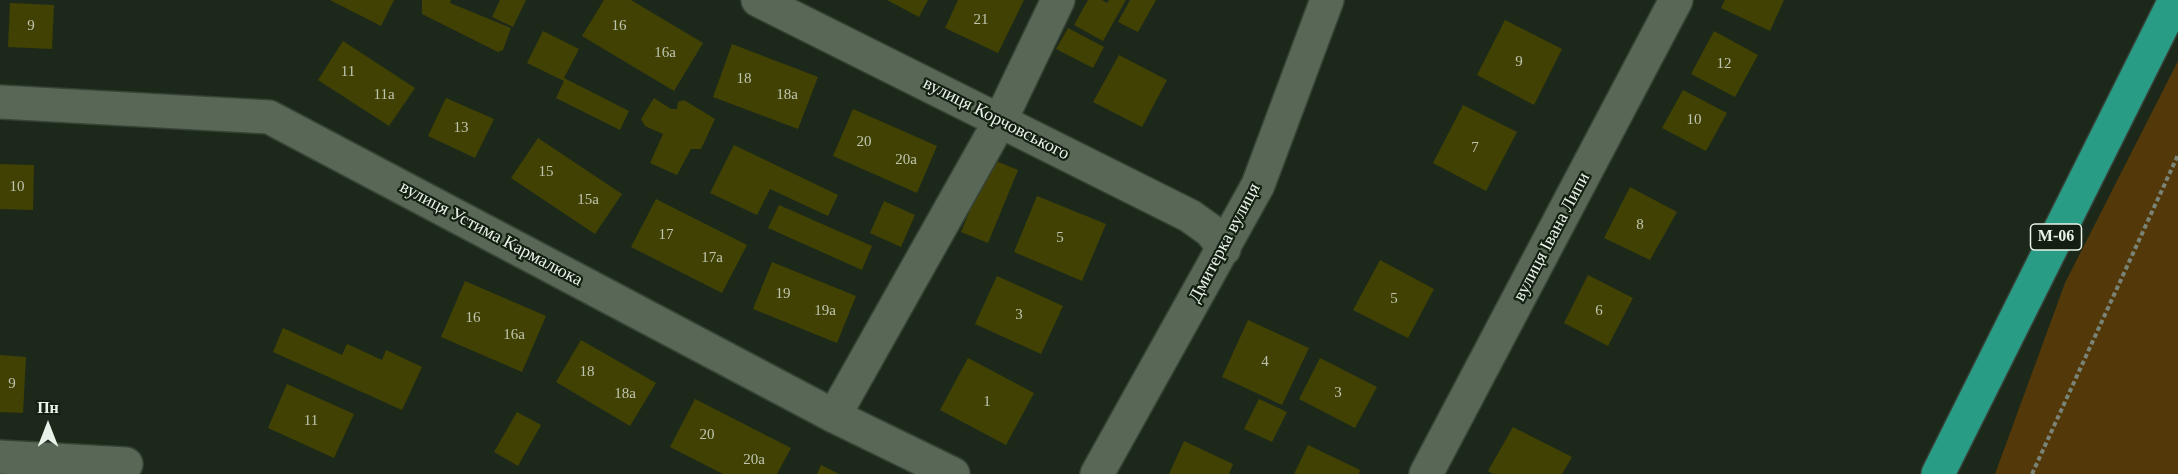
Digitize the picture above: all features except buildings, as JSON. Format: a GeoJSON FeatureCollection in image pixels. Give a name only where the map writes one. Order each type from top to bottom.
{"type":"FeatureCollection","features":[{"type":"Feature","properties":{"kind":"highway","name":"М-06"},"geometry":{"type":"LineString","coordinates":[[1938,474],[2175,0]]}},
{"type":"Feature","properties":{"kind":"street","name":"вулиця Корчовського"},"geometry":{"type":"LineString","coordinates":[[759,0],[1190,216],[1211,231],[1224,249]]}},
{"type":"Feature","properties":{"kind":"street"},"geometry":{"type":"LineString","coordinates":[[834,416],[1000,121],[1058,0]]}},
{"type":"Feature","properties":{"kind":"street","name":"Дмитерка вулиця"},"geometry":{"type":"LineString","coordinates":[[1097,474],[1258,185],[1327,0]]}},
{"type":"Feature","properties":{"kind":"street","name":"вулиця Івана Липи"},"geometry":{"type":"LineString","coordinates":[[1426,474],[1676,0]]}},
{"type":"Feature","properties":{"kind":"street","name":"вулиця Устима Кармалюка"},"geometry":{"type":"LineString","coordinates":[[0,102],[269,117],[834,416],[952,474]]}},
{"type":"Feature","properties":{"kind":"street"},"geometry":{"type":"LineString","coordinates":[[0,458],[126,464]]}},
{"type":"Feature","properties":{"kind":"path"},"geometry":{"type":"LineString","coordinates":[[2032,474],[2178,155]]}},
{"type":"Feature","properties":{"kind":"shaded area"},"geometry":{"type":"Polygon","coordinates":[[[2178,61],[2178,474],[1995,474],[2065,283],[2178,61]]]}}]}
